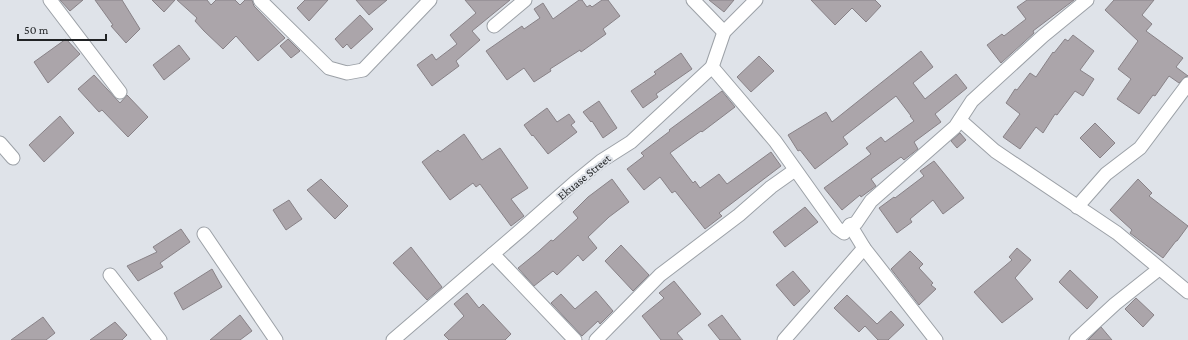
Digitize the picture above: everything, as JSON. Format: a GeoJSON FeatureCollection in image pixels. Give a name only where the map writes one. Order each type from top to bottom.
{"type":"FeatureCollection","features":[{"type":"Feature","properties":{"kind":"street"},"geometry":{"type":"LineString","coordinates":[[50,0],[120,92]]}},
{"type":"Feature","properties":{"kind":"street"},"geometry":{"type":"LineString","coordinates":[[260,0],[329,68],[347,73],[363,70],[428,1]]}},
{"type":"Feature","properties":{"kind":"street"},"geometry":{"type":"LineString","coordinates":[[494,26],[525,0]]}},
{"type":"Feature","properties":{"kind":"street"},"geometry":{"type":"LineString","coordinates":[[693,0],[724,32]]}},
{"type":"Feature","properties":{"kind":"street","name":"Ekuase Street"},"geometry":{"type":"LineString","coordinates":[[393,340],[574,183],[601,161],[631,142],[712,67],[724,32],[756,0]]}},
{"type":"Feature","properties":{"kind":"street"},"geometry":{"type":"LineString","coordinates":[[712,67],[774,141],[837,228],[844,233],[850,225],[856,223],[872,202],[955,127],[972,101],[1044,36],[1087,0]]}},
{"type":"Feature","properties":{"kind":"street"},"geometry":{"type":"LineString","coordinates":[[1077,207],[1106,174],[1140,148],[1188,84]]}},
{"type":"Feature","properties":{"kind":"street"},"geometry":{"type":"LineString","coordinates":[[960,120],[994,151],[1117,233],[1188,292]]}},
{"type":"Feature","properties":{"kind":"street"},"geometry":{"type":"LineString","coordinates":[[0,143],[13,158]]}},
{"type":"Feature","properties":{"kind":"street"},"geometry":{"type":"LineString","coordinates":[[596,340],[660,275],[739,215],[771,187],[795,170]]}},
{"type":"Feature","properties":{"kind":"street"},"geometry":{"type":"LineString","coordinates":[[850,225],[864,248],[936,340]]}},
{"type":"Feature","properties":{"kind":"street"},"geometry":{"type":"LineString","coordinates":[[204,234],[276,340]]}},
{"type":"Feature","properties":{"kind":"street"},"geometry":{"type":"LineString","coordinates":[[784,340],[864,248]]}},
{"type":"Feature","properties":{"kind":"street"},"geometry":{"type":"LineString","coordinates":[[493,254],[575,340]]}},
{"type":"Feature","properties":{"kind":"street"},"geometry":{"type":"LineString","coordinates":[[1076,340],[1115,304],[1159,268]]}},
{"type":"Feature","properties":{"kind":"street"},"geometry":{"type":"LineString","coordinates":[[110,275],[160,340]]}},
{"type":"Feature","properties":{"kind":"building"},"geometry":{"type":"Polygon","coordinates":[[[60,0],[83,0],[70,11],[60,0]]]}},
{"type":"Feature","properties":{"kind":"building"},"geometry":{"type":"Polygon","coordinates":[[[95,0],[122,0],[140,29],[126,43],[111,26],[113,25],[95,0]]]}},
{"type":"Feature","properties":{"kind":"building"},"geometry":{"type":"Polygon","coordinates":[[[152,0],[175,0],[164,12],[152,0]]]}},
{"type":"Feature","properties":{"kind":"building"},"geometry":{"type":"Polygon","coordinates":[[[177,0],[207,0],[211,5],[216,0],[235,0],[240,5],[245,0],[252,0],[254,6],[285,38],[258,61],[236,36],[223,49],[195,21],[197,18],[177,0]]]}},
{"type":"Feature","properties":{"kind":"building"},"geometry":{"type":"Polygon","coordinates":[[[305,0],[328,0],[309,21],[297,8],[305,0]]]}},
{"type":"Feature","properties":{"kind":"building"},"geometry":{"type":"Polygon","coordinates":[[[356,0],[387,0],[369,15],[356,0]]]}},
{"type":"Feature","properties":{"kind":"building"},"geometry":{"type":"Polygon","coordinates":[[[465,0],[510,0],[472,31],[480,40],[456,61],[459,66],[432,86],[417,65],[432,54],[436,60],[457,44],[450,35],[476,13],[465,0]]]}},
{"type":"Feature","properties":{"kind":"building"},"geometry":{"type":"Polygon","coordinates":[[[579,0],[582,0],[587,7],[590,5],[592,7],[602,0],[608,0],[620,16],[603,29],[606,34],[581,52],[580,50],[550,69],[551,71],[534,82],[524,68],[507,80],[486,51],[522,26],[524,29],[540,18],[534,9],[543,3],[553,19],[579,0]]]}},
{"type":"Feature","properties":{"kind":"building"},"geometry":{"type":"Polygon","coordinates":[[[709,0],[734,0],[724,12],[709,0]]]}},
{"type":"Feature","properties":{"kind":"building"},"geometry":{"type":"Polygon","coordinates":[[[811,0],[875,0],[881,6],[866,22],[852,8],[835,25],[811,0]]]}},
{"type":"Feature","properties":{"kind":"building"},"geometry":{"type":"Polygon","coordinates":[[[1027,0],[1074,0],[1033,31],[1034,33],[1001,63],[987,45],[1002,34],[1004,36],[1026,19],[1017,7],[1027,0]]]}},
{"type":"Feature","properties":{"kind":"building"},"geometry":{"type":"Polygon","coordinates":[[[1114,0],[1154,0],[1142,15],[1152,24],[1146,31],[1183,58],[1176,67],[1188,76],[1179,83],[1169,76],[1155,96],[1153,95],[1139,114],[1117,99],[1131,79],[1118,69],[1138,41],[1105,10],[1114,0]]]}},
{"type":"Feature","properties":{"kind":"building"},"geometry":{"type":"Polygon","coordinates":[[[360,15],[373,29],[351,49],[347,44],[343,48],[335,39],[360,15]]]}},
{"type":"Feature","properties":{"kind":"building"},"geometry":{"type":"Polygon","coordinates":[[[1073,35],[1094,51],[1080,70],[1094,79],[1083,96],[1075,91],[1057,115],[1055,114],[1043,133],[1036,127],[1020,149],[1003,137],[1020,114],[1006,103],[1015,89],[1017,90],[1030,73],[1036,77],[1053,52],[1054,53],[1065,39],[1068,41],[1073,35]]]}},
{"type":"Feature","properties":{"kind":"building"},"geometry":{"type":"Polygon","coordinates":[[[66,39],[80,54],[48,83],[34,62],[66,39]]]}},
{"type":"Feature","properties":{"kind":"building"},"geometry":{"type":"Polygon","coordinates":[[[288,39],[300,51],[291,58],[280,46],[288,39]]]}},
{"type":"Feature","properties":{"kind":"building"},"geometry":{"type":"Polygon","coordinates":[[[179,45],[190,59],[164,80],[153,65],[179,45]]]}},
{"type":"Feature","properties":{"kind":"building"},"geometry":{"type":"Polygon","coordinates":[[[921,51],[933,67],[913,83],[925,99],[956,74],[967,88],[935,114],[941,122],[914,142],[918,149],[904,160],[901,157],[871,179],[876,186],[861,197],[860,195],[842,210],[824,188],[871,154],[866,148],[881,137],[885,142],[914,121],[911,116],[896,96],[843,137],[848,144],[815,169],[800,150],[798,151],[788,135],[826,112],[832,122],[921,51]]]}},
{"type":"Feature","properties":{"kind":"building"},"geometry":{"type":"Polygon","coordinates":[[[681,53],[692,69],[656,94],[658,97],[643,108],[631,91],[656,74],[654,72],[681,53]]]}},
{"type":"Feature","properties":{"kind":"building"},"geometry":{"type":"Polygon","coordinates":[[[759,56],[774,71],[751,92],[737,77],[759,56]]]}},
{"type":"Feature","properties":{"kind":"building"},"geometry":{"type":"Polygon","coordinates":[[[94,75],[120,103],[127,95],[148,117],[128,137],[102,110],[99,112],[78,89],[94,75]]]}},
{"type":"Feature","properties":{"kind":"building"},"geometry":{"type":"Polygon","coordinates":[[[722,91],[735,107],[702,132],[701,131],[670,153],[693,183],[695,181],[700,188],[719,174],[727,184],[771,152],[781,166],[719,213],[722,216],[705,229],[675,191],[672,193],[660,177],[644,190],[627,169],[644,156],[641,153],[670,131],[669,130],[722,91]]]}},
{"type":"Feature","properties":{"kind":"building"},"geometry":{"type":"Polygon","coordinates":[[[599,101],[617,128],[603,138],[592,121],[591,122],[583,112],[599,101]]]}},
{"type":"Feature","properties":{"kind":"building"},"geometry":{"type":"Polygon","coordinates":[[[547,108],[557,122],[569,114],[575,122],[571,125],[577,132],[548,154],[524,125],[547,108]]]}},
{"type":"Feature","properties":{"kind":"building"},"geometry":{"type":"Polygon","coordinates":[[[60,116],[74,133],[44,162],[29,145],[60,116]]]}},
{"type":"Feature","properties":{"kind":"building"},"geometry":{"type":"Polygon","coordinates":[[[1095,123],[1115,143],[1100,158],[1080,138],[1095,123]]]}},
{"type":"Feature","properties":{"kind":"building"},"geometry":{"type":"Polygon","coordinates":[[[960,133],[966,140],[957,148],[951,141],[960,133]]]}},
{"type":"Feature","properties":{"kind":"building"},"geometry":{"type":"Polygon","coordinates":[[[464,134],[482,160],[500,148],[528,188],[511,199],[524,216],[511,226],[480,184],[476,187],[473,183],[450,200],[422,162],[438,150],[440,152],[464,134]]]}},
{"type":"Feature","properties":{"kind":"building"},"geometry":{"type":"Polygon","coordinates":[[[934,161],[964,198],[943,214],[933,200],[910,219],[912,222],[897,233],[879,208],[924,176],[920,171],[934,161]]]}},
{"type":"Feature","properties":{"kind":"building"},"geometry":{"type":"Polygon","coordinates":[[[321,179],[348,206],[335,219],[307,190],[321,179]]]}},
{"type":"Feature","properties":{"kind":"building"},"geometry":{"type":"Polygon","coordinates":[[[612,179],[629,202],[609,217],[588,237],[597,248],[583,261],[578,255],[557,275],[553,271],[534,286],[518,268],[551,240],[553,241],[578,218],[573,212],[588,197],[612,179]]]}},
{"type":"Feature","properties":{"kind":"building"},"geometry":{"type":"Polygon","coordinates":[[[1138,179],[1152,193],[1149,196],[1188,226],[1163,258],[1130,233],[1132,230],[1110,210],[1138,179]]]}},
{"type":"Feature","properties":{"kind":"building"},"geometry":{"type":"Polygon","coordinates":[[[289,200],[302,219],[286,230],[273,210],[289,200]]]}},
{"type":"Feature","properties":{"kind":"building"},"geometry":{"type":"Polygon","coordinates":[[[805,207],[818,222],[785,247],[773,232],[805,207]]]}},
{"type":"Feature","properties":{"kind":"building"},"geometry":{"type":"Polygon","coordinates":[[[181,229],[190,242],[160,263],[163,267],[138,281],[127,266],[157,252],[153,247],[181,229]]]}},
{"type":"Feature","properties":{"kind":"building"},"geometry":{"type":"Polygon","coordinates":[[[621,245],[649,275],[633,291],[605,261],[621,245]]]}},
{"type":"Feature","properties":{"kind":"building"},"geometry":{"type":"Polygon","coordinates":[[[411,247],[442,287],[427,300],[393,263],[411,247]]]}},
{"type":"Feature","properties":{"kind":"building"},"geometry":{"type":"Polygon","coordinates":[[[1017,248],[1031,260],[1015,278],[1033,299],[1002,323],[974,292],[1012,260],[1009,257],[1017,248]]]}},
{"type":"Feature","properties":{"kind":"building"},"geometry":{"type":"Polygon","coordinates":[[[910,251],[923,264],[919,268],[933,283],[931,285],[936,289],[919,305],[891,269],[910,251]]]}},
{"type":"Feature","properties":{"kind":"building"},"geometry":{"type":"Polygon","coordinates":[[[212,269],[222,287],[183,310],[174,293],[212,269]]]}},
{"type":"Feature","properties":{"kind":"building"},"geometry":{"type":"Polygon","coordinates":[[[1070,270],[1098,297],[1087,309],[1059,282],[1070,270]]]}},
{"type":"Feature","properties":{"kind":"building"},"geometry":{"type":"Polygon","coordinates":[[[793,271],[810,291],[794,306],[776,285],[793,271]]]}},
{"type":"Feature","properties":{"kind":"building"},"geometry":{"type":"Polygon","coordinates":[[[674,281],[701,314],[677,333],[683,340],[661,340],[642,316],[664,298],[659,293],[674,281]]]}},
{"type":"Feature","properties":{"kind":"building"},"geometry":{"type":"Polygon","coordinates":[[[596,291],[613,311],[600,324],[598,321],[582,336],[551,303],[561,294],[575,309],[596,291]]]}},
{"type":"Feature","properties":{"kind":"building"},"geometry":{"type":"Polygon","coordinates":[[[467,293],[479,308],[483,304],[511,334],[505,340],[449,340],[444,335],[464,316],[454,304],[467,293]]]}},
{"type":"Feature","properties":{"kind":"building"},"geometry":{"type":"Polygon","coordinates":[[[847,295],[877,324],[891,311],[904,325],[888,340],[878,340],[865,326],[859,332],[834,308],[847,295]]]}},
{"type":"Feature","properties":{"kind":"building"},"geometry":{"type":"Polygon","coordinates":[[[1136,298],[1154,315],[1143,327],[1125,309],[1136,298]]]}},
{"type":"Feature","properties":{"kind":"building"},"geometry":{"type":"Polygon","coordinates":[[[240,315],[252,331],[240,340],[210,340],[240,315]]]}},
{"type":"Feature","properties":{"kind":"building"},"geometry":{"type":"Polygon","coordinates":[[[722,315],[741,340],[720,340],[708,325],[722,315]]]}},
{"type":"Feature","properties":{"kind":"building"},"geometry":{"type":"Polygon","coordinates":[[[43,317],[55,333],[46,340],[11,340],[43,317]]]}},
{"type":"Feature","properties":{"kind":"building"},"geometry":{"type":"Polygon","coordinates":[[[115,322],[127,335],[122,340],[90,340],[115,322]]]}},
{"type":"Feature","properties":{"kind":"building"},"geometry":{"type":"Polygon","coordinates":[[[1101,327],[1112,340],[1088,340],[1101,327]]]}}]}
